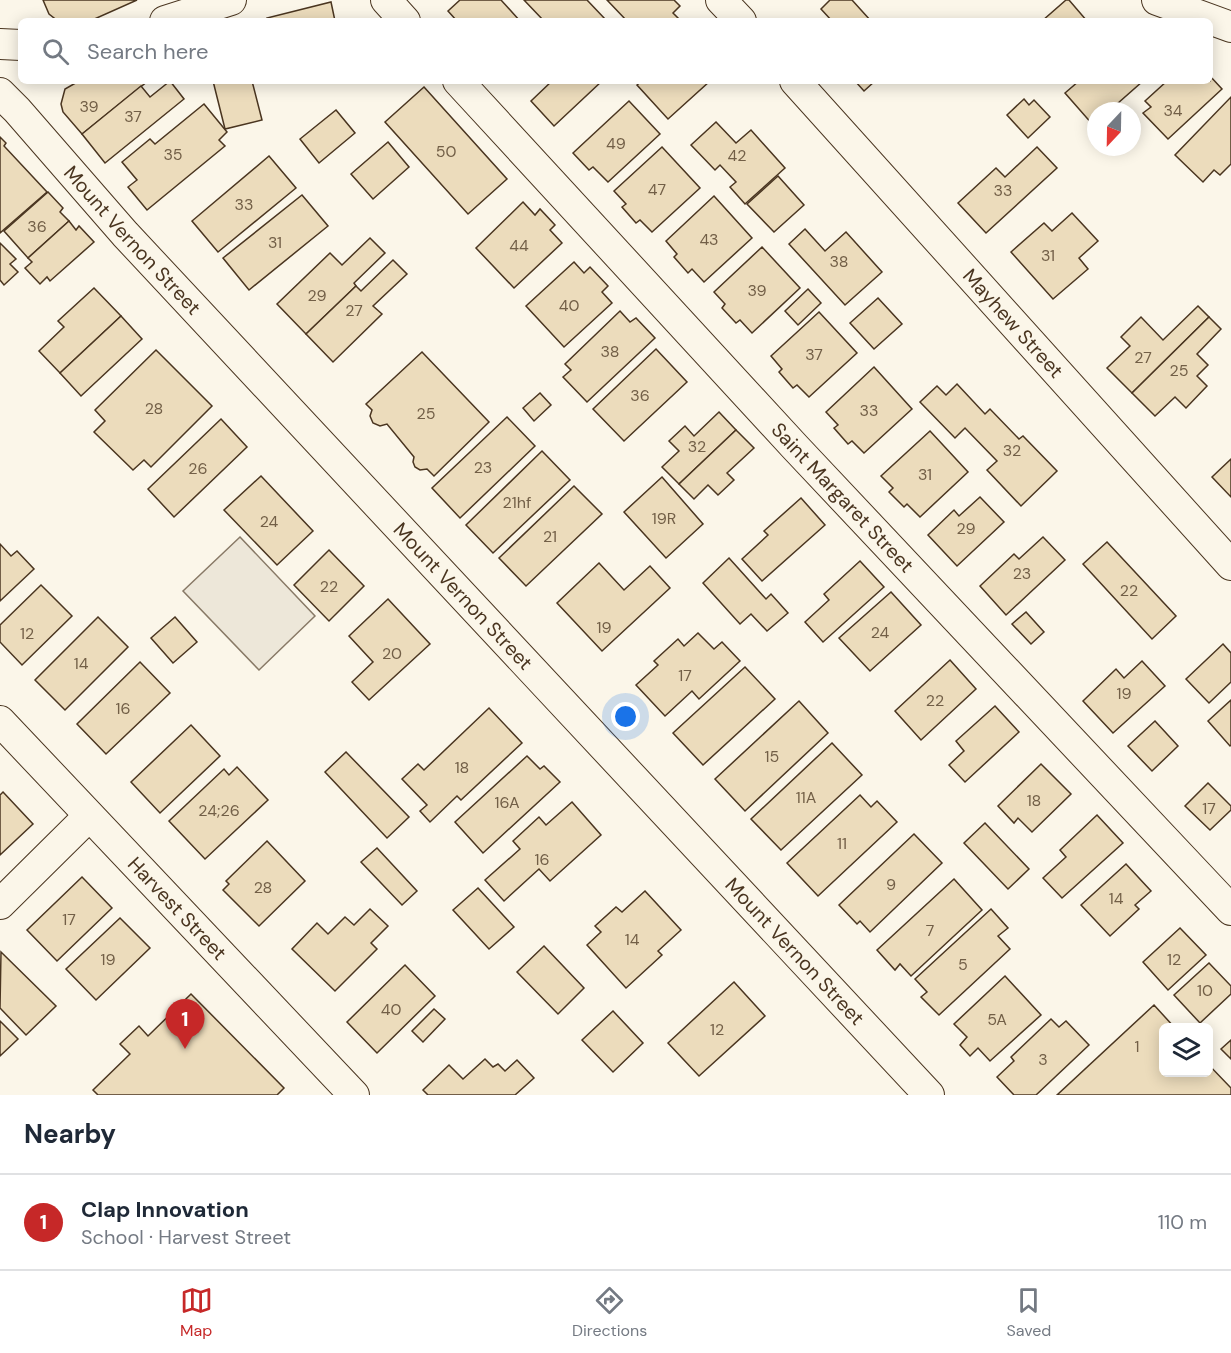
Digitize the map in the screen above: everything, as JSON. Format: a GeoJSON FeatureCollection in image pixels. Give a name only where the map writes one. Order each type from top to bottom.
{"type":"FeatureCollection","features":[{"type":"Feature","properties":{"kind":"street"},"geometry":{"type":"LineString","coordinates":[[174,18],[231,0]]}},
{"type":"Feature","properties":{"kind":"street"},"geometry":{"type":"LineString","coordinates":[[386,0],[402,18]]}},
{"type":"Feature","properties":{"kind":"street"},"geometry":{"type":"LineString","coordinates":[[721,0],[738,18]]}},
{"type":"Feature","properties":{"kind":"street"},"geometry":{"type":"LineString","coordinates":[[1157,0],[1206,18]]}},
{"type":"Feature","properties":{"kind":"street"},"geometry":{"type":"LineString","coordinates":[[1213,20],[1231,27]]}},
{"type":"Feature","properties":{"kind":"street"},"geometry":{"type":"LineString","coordinates":[[0,44],[18,45]]}},
{"type":"Feature","properties":{"kind":"street","name":"Saint Margaret Street"},"geometry":{"type":"LineString","coordinates":[[461,84],[803,456],[1231,910]]}},
{"type":"Feature","properties":{"kind":"street","name":"Mayhew Street"},"geometry":{"type":"LineString","coordinates":[[798,84],[1231,565]]}},
{"type":"Feature","properties":{"kind":"street","name":"Mount Vernon Street"},"geometry":{"type":"LineString","coordinates":[[0,93],[132,242],[929,1095]]}},
{"type":"Feature","properties":{"kind":"street","name":"Harvest Street"},"geometry":{"type":"LineString","coordinates":[[0,721],[354,1095]]}},
{"type":"Feature","properties":{"kind":"street"},"geometry":{"type":"LineString","coordinates":[[0,904],[89,816]]}},
{"type":"Feature","properties":{"kind":"shaded area"},"geometry":{"type":"Polygon","coordinates":[[[240,537],[315,616],[259,670],[183,591],[240,537]]]}},
{"type":"Feature","properties":{"kind":"building"},"geometry":{"type":"Polygon","coordinates":[[[43,0],[137,0],[97,18],[54,18],[49,14],[43,0]]]}},
{"type":"Feature","properties":{"kind":"building"},"geometry":{"type":"Polygon","coordinates":[[[460,0],[501,0],[517,18],[454,18],[448,11],[460,0]]]}},
{"type":"Feature","properties":{"kind":"building"},"geometry":{"type":"Polygon","coordinates":[[[524,0],[587,0],[604,18],[541,18],[524,0]]]}},
{"type":"Feature","properties":{"kind":"building"},"geometry":{"type":"Polygon","coordinates":[[[607,0],[674,0],[680,6],[673,13],[678,18],[624,18],[607,0]]]}},
{"type":"Feature","properties":{"kind":"building"},"geometry":{"type":"Polygon","coordinates":[[[830,0],[852,0],[868,18],[829,18],[821,9],[830,0]]]}},
{"type":"Feature","properties":{"kind":"building"},"geometry":{"type":"Polygon","coordinates":[[[1066,0],[1069,0],[1084,18],[1045,18],[1066,0]]]}},
{"type":"Feature","properties":{"kind":"building"},"geometry":{"type":"Polygon","coordinates":[[[331,2],[334,18],[267,18],[331,2]]]}},
{"type":"Feature","properties":{"kind":"building"},"geometry":{"type":"Polygon","coordinates":[[[1213,79],[1222,89],[1168,139],[1143,113],[1151,107],[1145,101],[1164,84],[1213,84],[1213,79]]]}},
{"type":"Feature","properties":{"kind":"building"},"geometry":{"type":"Polygon","coordinates":[[[74,84],[144,84],[82,134],[63,112],[61,104],[65,89],[74,84]]]}},
{"type":"Feature","properties":{"kind":"building"},"geometry":{"type":"Polygon","coordinates":[[[166,84],[172,84],[184,99],[105,163],[82,134],[141,86],[150,97],[166,84]]]}},
{"type":"Feature","properties":{"kind":"building"},"geometry":{"type":"Polygon","coordinates":[[[214,84],[253,84],[262,120],[225,129],[214,84]]]}},
{"type":"Feature","properties":{"kind":"building"},"geometry":{"type":"Polygon","coordinates":[[[549,84],[599,84],[554,126],[531,101],[549,84]]]}},
{"type":"Feature","properties":{"kind":"building"},"geometry":{"type":"Polygon","coordinates":[[[638,84],[707,84],[668,119],[638,84]]]}},
{"type":"Feature","properties":{"kind":"building"},"geometry":{"type":"Polygon","coordinates":[[[858,84],[872,84],[864,91],[858,84]]]}},
{"type":"Feature","properties":{"kind":"building"},"geometry":{"type":"Polygon","coordinates":[[[1076,84],[1140,84],[1119,102],[1087,102],[1087,118],[1065,93],[1076,84]]]}},
{"type":"Feature","properties":{"kind":"building"},"geometry":{"type":"Polygon","coordinates":[[[424,87],[507,179],[468,214],[385,122],[424,87]]]}},
{"type":"Feature","properties":{"kind":"building"},"geometry":{"type":"Polygon","coordinates":[[[1231,97],[1231,164],[1220,175],[1214,170],[1203,182],[1175,155],[1231,97]]]}},
{"type":"Feature","properties":{"kind":"building"},"geometry":{"type":"Polygon","coordinates":[[[1024,99],[1029,105],[1034,100],[1050,117],[1028,138],[1007,115],[1024,99]]]}},
{"type":"Feature","properties":{"kind":"building"},"geometry":{"type":"Polygon","coordinates":[[[629,101],[660,134],[608,182],[593,167],[589,170],[573,153],[629,101]]]}},
{"type":"Feature","properties":{"kind":"building"},"geometry":{"type":"Polygon","coordinates":[[[204,104],[227,132],[219,140],[225,146],[147,210],[128,187],[137,180],[122,162],[150,139],[155,144],[204,104]]]}},
{"type":"Feature","properties":{"kind":"building"},"geometry":{"type":"Polygon","coordinates":[[[336,110],[355,133],[319,163],[300,139],[336,110]]]}},
{"type":"Feature","properties":{"kind":"building"},"geometry":{"type":"Polygon","coordinates":[[[716,122],[736,143],[751,130],[785,168],[745,204],[730,187],[736,182],[720,165],[715,170],[691,145],[716,122]]]}},
{"type":"Feature","properties":{"kind":"building"},"geometry":{"type":"Polygon","coordinates":[[[0,137],[6,143],[4,146],[47,192],[0,233],[0,137]]]}},
{"type":"Feature","properties":{"kind":"building"},"geometry":{"type":"Polygon","coordinates":[[[388,142],[409,167],[373,199],[351,174],[388,142]]]}},
{"type":"Feature","properties":{"kind":"building"},"geometry":{"type":"Polygon","coordinates":[[[662,147],[700,188],[652,232],[640,220],[636,223],[622,207],[626,204],[614,191],[662,147]]]}},
{"type":"Feature","properties":{"kind":"building"},"geometry":{"type":"Polygon","coordinates":[[[1037,147],[1057,168],[986,233],[958,203],[996,168],[1005,177],[1037,147]]]}},
{"type":"Feature","properties":{"kind":"building"},"geometry":{"type":"Polygon","coordinates":[[[269,156],[296,188],[218,252],[192,221],[269,156]]]}},
{"type":"Feature","properties":{"kind":"building"},"geometry":{"type":"Polygon","coordinates":[[[778,176],[804,205],[774,232],[747,204],[778,176]]]}},
{"type":"Feature","properties":{"kind":"building"},"geometry":{"type":"Polygon","coordinates":[[[48,192],[63,208],[60,212],[69,221],[28,258],[4,231],[48,192]]]}},
{"type":"Feature","properties":{"kind":"building"},"geometry":{"type":"Polygon","coordinates":[[[302,195],[328,226],[249,290],[223,258],[302,195]]]}},
{"type":"Feature","properties":{"kind":"building"},"geometry":{"type":"Polygon","coordinates":[[[714,196],[752,238],[704,282],[692,269],[688,273],[674,257],[677,254],[666,241],[714,196]]]}},
{"type":"Feature","properties":{"kind":"building"},"geometry":{"type":"Polygon","coordinates":[[[523,202],[535,215],[540,209],[555,225],[550,230],[562,243],[514,288],[476,248],[523,202]]]}},
{"type":"Feature","properties":{"kind":"building"},"geometry":{"type":"Polygon","coordinates":[[[1072,213],[1098,241],[1079,258],[1088,269],[1053,299],[1011,252],[1044,223],[1052,231],[1072,213]]]}},
{"type":"Feature","properties":{"kind":"building"},"geometry":{"type":"Polygon","coordinates":[[[69,221],[76,230],[79,226],[94,242],[50,281],[47,277],[40,284],[25,268],[32,262],[28,258],[69,221]]]}},
{"type":"Feature","properties":{"kind":"building"},"geometry":{"type":"Polygon","coordinates":[[[805,229],[825,251],[846,232],[882,272],[845,305],[789,244],[805,229]]]}},
{"type":"Feature","properties":{"kind":"building"},"geometry":{"type":"Polygon","coordinates":[[[370,238],[385,253],[354,283],[356,286],[306,334],[277,304],[330,253],[342,265],[370,238]]]}},
{"type":"Feature","properties":{"kind":"building"},"geometry":{"type":"Polygon","coordinates":[[[0,243],[16,259],[10,264],[18,272],[4,285],[0,280],[0,243]]]}},
{"type":"Feature","properties":{"kind":"building"},"geometry":{"type":"Polygon","coordinates":[[[762,247],[800,288],[752,333],[740,320],[736,323],[722,308],[725,304],[714,292],[762,247]]]}},
{"type":"Feature","properties":{"kind":"building"},"geometry":{"type":"Polygon","coordinates":[[[393,260],[407,274],[373,306],[382,314],[333,362],[306,334],[356,286],[361,291],[393,260]]]}},
{"type":"Feature","properties":{"kind":"building"},"geometry":{"type":"Polygon","coordinates":[[[574,262],[584,273],[590,267],[608,286],[602,292],[612,303],[564,347],[526,306],[574,262]]]}},
{"type":"Feature","properties":{"kind":"building"},"geometry":{"type":"Polygon","coordinates":[[[94,288],[121,316],[60,373],[39,351],[64,327],[58,321],[94,288]]]}},
{"type":"Feature","properties":{"kind":"building"},"geometry":{"type":"Polygon","coordinates":[[[808,289],[821,303],[798,325],[785,311],[808,289]]]}},
{"type":"Feature","properties":{"kind":"building"},"geometry":{"type":"Polygon","coordinates":[[[878,298],[902,324],[874,349],[850,323],[878,298]]]}},
{"type":"Feature","properties":{"kind":"building"},"geometry":{"type":"Polygon","coordinates":[[[1198,306],[1209,317],[1132,393],[1107,368],[1130,346],[1121,337],[1141,317],[1163,340],[1198,306]]]}},
{"type":"Feature","properties":{"kind":"building"},"geometry":{"type":"Polygon","coordinates":[[[620,311],[630,322],[636,318],[655,338],[587,402],[563,377],[571,370],[565,364],[620,311]]]}},
{"type":"Feature","properties":{"kind":"building"},"geometry":{"type":"Polygon","coordinates":[[[819,312],[857,353],[809,397],[797,385],[793,388],[779,372],[782,369],[771,356],[819,312]]]}},
{"type":"Feature","properties":{"kind":"building"},"geometry":{"type":"Polygon","coordinates":[[[121,316],[142,339],[81,396],[60,373],[121,316]]]}},
{"type":"Feature","properties":{"kind":"building"},"geometry":{"type":"Polygon","coordinates":[[[1209,317],[1221,329],[1197,354],[1208,365],[1197,376],[1207,386],[1186,408],[1175,397],[1155,416],[1132,393],[1209,317]]]}},
{"type":"Feature","properties":{"kind":"building"},"geometry":{"type":"Polygon","coordinates":[[[656,349],[687,382],[624,441],[593,409],[656,349]]]}},
{"type":"Feature","properties":{"kind":"building"},"geometry":{"type":"Polygon","coordinates":[[[156,350],[212,406],[151,467],[144,460],[133,470],[94,432],[105,421],[95,410],[156,350]]]}},
{"type":"Feature","properties":{"kind":"building"},"geometry":{"type":"Polygon","coordinates":[[[422,352],[489,422],[434,476],[427,469],[420,470],[415,467],[414,457],[387,424],[380,426],[373,423],[370,416],[372,410],[366,404],[422,352]]]}},
{"type":"Feature","properties":{"kind":"building"},"geometry":{"type":"Polygon","coordinates":[[[874,367],[912,409],[864,453],[852,441],[848,444],[834,428],[838,425],[826,412],[874,367]]]}},
{"type":"Feature","properties":{"kind":"building"},"geometry":{"type":"Polygon","coordinates":[[[957,384],[985,414],[990,409],[1019,439],[1023,436],[1057,471],[1021,506],[987,470],[997,461],[965,428],[955,438],[920,402],[937,386],[946,395],[957,384]]]}},
{"type":"Feature","properties":{"kind":"building"},"geometry":{"type":"Polygon","coordinates":[[[540,393],[551,405],[534,421],[523,408],[540,393]]]}},
{"type":"Feature","properties":{"kind":"building"},"geometry":{"type":"Polygon","coordinates":[[[719,412],[736,430],[679,484],[662,467],[679,451],[669,441],[685,426],[694,436],[719,412]]]}},
{"type":"Feature","properties":{"kind":"building"},"geometry":{"type":"Polygon","coordinates":[[[507,417],[535,446],[460,518],[432,488],[507,417]]]}},
{"type":"Feature","properties":{"kind":"building"},"geometry":{"type":"Polygon","coordinates":[[[221,419],[247,447],[174,517],[148,489],[221,419]]]}},
{"type":"Feature","properties":{"kind":"building"},"geometry":{"type":"Polygon","coordinates":[[[736,430],[754,448],[727,473],[734,480],[718,495],[708,485],[694,499],[679,484],[736,430]]]}},
{"type":"Feature","properties":{"kind":"building"},"geometry":{"type":"Polygon","coordinates":[[[930,431],[968,472],[920,517],[907,504],[904,507],[889,492],[893,488],[881,476],[930,431]]]}},
{"type":"Feature","properties":{"kind":"building"},"geometry":{"type":"Polygon","coordinates":[[[542,451],[570,480],[493,553],[466,525],[542,451]]]}},
{"type":"Feature","properties":{"kind":"building"},"geometry":{"type":"Polygon","coordinates":[[[1231,459],[1231,497],[1212,477],[1231,459]]]}},
{"type":"Feature","properties":{"kind":"building"},"geometry":{"type":"Polygon","coordinates":[[[261,476],[313,531],[277,565],[224,510],[261,476]]]}},
{"type":"Feature","properties":{"kind":"building"},"geometry":{"type":"Polygon","coordinates":[[[662,477],[703,524],[666,558],[624,512],[662,477]]]}},
{"type":"Feature","properties":{"kind":"building"},"geometry":{"type":"Polygon","coordinates":[[[574,486],[602,514],[526,586],[499,558],[574,486]]]}},
{"type":"Feature","properties":{"kind":"building"},"geometry":{"type":"Polygon","coordinates":[[[980,497],[1004,522],[957,566],[928,535],[954,510],[959,516],[980,497]]]}},
{"type":"Feature","properties":{"kind":"building"},"geometry":{"type":"Polygon","coordinates":[[[801,498],[825,525],[762,581],[742,559],[768,535],[764,531],[801,498]]]}},
{"type":"Feature","properties":{"kind":"building"},"geometry":{"type":"Polygon","coordinates":[[[1043,537],[1065,560],[1006,615],[980,586],[1014,554],[1019,559],[1043,537]]]}},
{"type":"Feature","properties":{"kind":"building"},"geometry":{"type":"Polygon","coordinates":[[[1107,542],[1176,616],[1152,639],[1083,564],[1107,542]]]}},
{"type":"Feature","properties":{"kind":"building"},"geometry":{"type":"Polygon","coordinates":[[[0,544],[11,556],[17,551],[34,569],[0,601],[0,544]]]}},
{"type":"Feature","properties":{"kind":"building"},"geometry":{"type":"Polygon","coordinates":[[[329,550],[364,586],[329,621],[294,585],[329,550]]]}},
{"type":"Feature","properties":{"kind":"building"},"geometry":{"type":"Polygon","coordinates":[[[729,558],[766,599],[771,594],[788,613],[767,631],[751,614],[740,624],[703,583],[729,558]]]}},
{"type":"Feature","properties":{"kind":"building"},"geometry":{"type":"Polygon","coordinates":[[[860,561],[884,587],[823,642],[805,622],[829,600],[824,594],[860,561]]]}},
{"type":"Feature","properties":{"kind":"building"},"geometry":{"type":"Polygon","coordinates":[[[599,563],[624,590],[650,566],[670,588],[602,651],[557,603],[599,563]]]}},
{"type":"Feature","properties":{"kind":"building"},"geometry":{"type":"Polygon","coordinates":[[[41,585],[72,616],[22,665],[0,642],[0,625],[41,585]]]}},
{"type":"Feature","properties":{"kind":"building"},"geometry":{"type":"Polygon","coordinates":[[[891,592],[921,625],[870,671],[839,638],[891,592]]]}},
{"type":"Feature","properties":{"kind":"building"},"geometry":{"type":"Polygon","coordinates":[[[388,599],[430,644],[369,700],[352,682],[373,662],[349,636],[388,599]]]}},
{"type":"Feature","properties":{"kind":"building"},"geometry":{"type":"Polygon","coordinates":[[[1026,612],[1044,632],[1031,644],[1012,624],[1026,612]]]}},
{"type":"Feature","properties":{"kind":"building"},"geometry":{"type":"Polygon","coordinates":[[[98,617],[128,647],[65,710],[35,680],[98,617]]]}},
{"type":"Feature","properties":{"kind":"building"},"geometry":{"type":"Polygon","coordinates":[[[175,617],[197,642],[173,663],[151,638],[175,617]]]}},
{"type":"Feature","properties":{"kind":"building"},"geometry":{"type":"Polygon","coordinates":[[[698,633],[714,649],[722,642],[740,661],[699,699],[692,691],[665,716],[636,685],[658,665],[654,661],[678,639],[684,646],[698,633]]]}},
{"type":"Feature","properties":{"kind":"building"},"geometry":{"type":"Polygon","coordinates":[[[1223,644],[1231,653],[1231,682],[1209,703],[1186,679],[1223,644]]]}},
{"type":"Feature","properties":{"kind":"building"},"geometry":{"type":"Polygon","coordinates":[[[950,660],[976,689],[921,740],[895,711],[950,660]]]}},
{"type":"Feature","properties":{"kind":"building"},"geometry":{"type":"Polygon","coordinates":[[[1142,661],[1165,686],[1113,733],[1083,701],[1116,669],[1124,678],[1142,661]]]}},
{"type":"Feature","properties":{"kind":"building"},"geometry":{"type":"Polygon","coordinates":[[[140,662],[170,693],[106,754],[77,724],[140,662]]]}},
{"type":"Feature","properties":{"kind":"building"},"geometry":{"type":"Polygon","coordinates":[[[745,667],[775,699],[703,765],[673,733],[745,667]]]}},
{"type":"Feature","properties":{"kind":"building"},"geometry":{"type":"Polygon","coordinates":[[[1231,700],[1231,745],[1230,746],[1208,721],[1231,700]]]}},
{"type":"Feature","properties":{"kind":"building"},"geometry":{"type":"Polygon","coordinates":[[[799,701],[828,733],[745,811],[715,779],[799,701]]]}},
{"type":"Feature","properties":{"kind":"building"},"geometry":{"type":"Polygon","coordinates":[[[995,706],[1019,732],[965,782],[949,765],[964,751],[956,741],[995,706]]]}},
{"type":"Feature","properties":{"kind":"building"},"geometry":{"type":"Polygon","coordinates":[[[489,708],[522,743],[461,800],[457,796],[430,822],[420,811],[427,805],[402,779],[418,764],[424,770],[489,708]]]}},
{"type":"Feature","properties":{"kind":"building"},"geometry":{"type":"Polygon","coordinates":[[[1155,721],[1178,746],[1152,771],[1128,746],[1155,721]]]}},
{"type":"Feature","properties":{"kind":"building"},"geometry":{"type":"Polygon","coordinates":[[[191,725],[220,756],[160,813],[131,782],[191,725]]]}},
{"type":"Feature","properties":{"kind":"building"},"geometry":{"type":"Polygon","coordinates":[[[832,743],[862,775],[781,850],[751,819],[832,743]]]}},
{"type":"Feature","properties":{"kind":"building"},"geometry":{"type":"Polygon","coordinates":[[[346,752],[409,817],[387,838],[325,772],[346,752]]]}},
{"type":"Feature","properties":{"kind":"building"},"geometry":{"type":"Polygon","coordinates":[[[527,756],[540,769],[544,766],[560,782],[483,853],[455,822],[527,756]]]}},
{"type":"Feature","properties":{"kind":"building"},"geometry":{"type":"Polygon","coordinates":[[[1041,764],[1071,794],[1032,832],[1018,818],[1014,823],[998,806],[1041,764]]]}},
{"type":"Feature","properties":{"kind":"building"},"geometry":{"type":"Polygon","coordinates":[[[237,767],[268,800],[205,859],[169,821],[224,769],[229,775],[237,767]]]}},
{"type":"Feature","properties":{"kind":"building"},"geometry":{"type":"Polygon","coordinates":[[[1208,783],[1231,806],[1231,810],[1210,830],[1185,806],[1208,783]]]}},
{"type":"Feature","properties":{"kind":"building"},"geometry":{"type":"Polygon","coordinates":[[[3,792],[33,824],[0,855],[0,795],[3,792]]]}},
{"type":"Feature","properties":{"kind":"building"},"geometry":{"type":"Polygon","coordinates":[[[860,795],[871,807],[877,801],[897,822],[818,896],[787,863],[860,795]]]}},
{"type":"Feature","properties":{"kind":"building"},"geometry":{"type":"Polygon","coordinates":[[[572,802],[601,835],[550,881],[539,869],[504,901],[485,880],[520,849],[513,841],[539,817],[546,825],[572,802]]]}},
{"type":"Feature","properties":{"kind":"building"},"geometry":{"type":"Polygon","coordinates":[[[1097,815],[1123,843],[1062,898],[1043,878],[1066,857],[1060,850],[1097,815]]]}},
{"type":"Feature","properties":{"kind":"building"},"geometry":{"type":"Polygon","coordinates":[[[985,823],[1029,869],[1008,889],[964,843],[985,823]]]}},
{"type":"Feature","properties":{"kind":"building"},"geometry":{"type":"Polygon","coordinates":[[[914,834],[942,863],[870,932],[860,921],[857,924],[839,905],[914,834]]]}},
{"type":"Feature","properties":{"kind":"building"},"geometry":{"type":"Polygon","coordinates":[[[267,841],[305,881],[259,926],[223,890],[229,884],[226,881],[267,841]]]}},
{"type":"Feature","properties":{"kind":"building"},"geometry":{"type":"Polygon","coordinates":[[[377,848],[417,891],[402,905],[361,862],[377,848]]]}},
{"type":"Feature","properties":{"kind":"building"},"geometry":{"type":"Polygon","coordinates":[[[1126,864],[1151,891],[1135,905],[1139,909],[1110,936],[1081,905],[1126,864]]]}},
{"type":"Feature","properties":{"kind":"building"},"geometry":{"type":"Polygon","coordinates":[[[82,877],[112,908],[57,961],[27,930],[82,877]]]}},
{"type":"Feature","properties":{"kind":"building"},"geometry":{"type":"Polygon","coordinates":[[[954,879],[982,910],[911,976],[900,964],[895,970],[877,950],[954,879]]]}},
{"type":"Feature","properties":{"kind":"building"},"geometry":{"type":"Polygon","coordinates":[[[478,888],[514,927],[489,949],[453,910],[478,888]]]}},
{"type":"Feature","properties":{"kind":"building"},"geometry":{"type":"Polygon","coordinates":[[[645,891],[681,930],[658,951],[662,955],[626,988],[587,945],[601,932],[595,926],[616,907],[622,912],[645,891]]]}},
{"type":"Feature","properties":{"kind":"building"},"geometry":{"type":"Polygon","coordinates":[[[370,909],[388,926],[371,943],[377,949],[335,991],[292,949],[317,923],[328,934],[345,917],[354,925],[370,909]]]}},
{"type":"Feature","properties":{"kind":"building"},"geometry":{"type":"Polygon","coordinates":[[[991,909],[1008,928],[998,936],[1010,949],[939,1015],[921,997],[927,992],[915,979],[991,909]]]}},
{"type":"Feature","properties":{"kind":"building"},"geometry":{"type":"Polygon","coordinates":[[[120,918],[150,948],[96,1000],[66,969],[120,918]]]}},
{"type":"Feature","properties":{"kind":"building"},"geometry":{"type":"Polygon","coordinates":[[[1180,928],[1206,955],[1168,990],[1143,962],[1180,928]]]}},
{"type":"Feature","properties":{"kind":"building"},"geometry":{"type":"Polygon","coordinates":[[[544,946],[584,988],[558,1014],[517,972],[544,946]]]}},
{"type":"Feature","properties":{"kind":"building"},"geometry":{"type":"Polygon","coordinates":[[[1,952],[56,1006],[26,1035],[0,1008],[1,952]]]}},
{"type":"Feature","properties":{"kind":"building"},"geometry":{"type":"Polygon","coordinates":[[[1209,963],[1231,986],[1231,994],[1200,1023],[1174,995],[1209,963]]]}},
{"type":"Feature","properties":{"kind":"building"},"geometry":{"type":"Polygon","coordinates":[[[405,965],[435,996],[377,1053],[347,1022],[405,965]]]}},
{"type":"Feature","properties":{"kind":"building"},"geometry":{"type":"Polygon","coordinates":[[[1005,976],[1041,1015],[990,1061],[978,1048],[970,1056],[960,1045],[967,1037],[954,1024],[1005,976]]]}},
{"type":"Feature","properties":{"kind":"building"},"geometry":{"type":"Polygon","coordinates":[[[734,982],[765,1016],[699,1076],[668,1043],[734,982]]]}},
{"type":"Feature","properties":{"kind":"building"},"geometry":{"type":"Polygon","coordinates":[[[191,994],[284,1088],[277,1095],[98,1095],[93,1090],[130,1054],[120,1044],[139,1026],[148,1036],[191,994]]]}},
{"type":"Feature","properties":{"kind":"building"},"geometry":{"type":"Polygon","coordinates":[[[1154,1005],[1170,1023],[1159,1023],[1159,1077],[1213,1077],[1213,1069],[1231,1088],[1231,1095],[1057,1095],[1154,1005]]]}},
{"type":"Feature","properties":{"kind":"building"},"geometry":{"type":"Polygon","coordinates":[[[434,1009],[445,1019],[423,1042],[412,1031],[434,1009]]]}},
{"type":"Feature","properties":{"kind":"building"},"geometry":{"type":"Polygon","coordinates":[[[613,1011],[643,1043],[613,1072],[582,1040],[613,1011]]]}},
{"type":"Feature","properties":{"kind":"building"},"geometry":{"type":"Polygon","coordinates":[[[1051,1019],[1059,1027],[1066,1021],[1089,1045],[1036,1095],[1014,1095],[997,1077],[1014,1061],[1011,1057],[1051,1019]]]}},
{"type":"Feature","properties":{"kind":"building"},"geometry":{"type":"Polygon","coordinates":[[[0,1021],[18,1039],[0,1056],[0,1021]]]}},
{"type":"Feature","properties":{"kind":"building"},"geometry":{"type":"Polygon","coordinates":[[[1231,1040],[1231,1059],[1221,1049],[1231,1040]]]}},
{"type":"Feature","properties":{"kind":"building"},"geometry":{"type":"Polygon","coordinates":[[[485,1059],[493,1067],[498,1064],[505,1071],[517,1060],[534,1078],[515,1095],[428,1095],[423,1090],[449,1065],[463,1079],[485,1059]]]}},
{"type":"Feature","properties":{"kind":"place","name":"Clap Innovation"},"geometry":{"type":"Point","coordinates":[185,1049]}}]}
